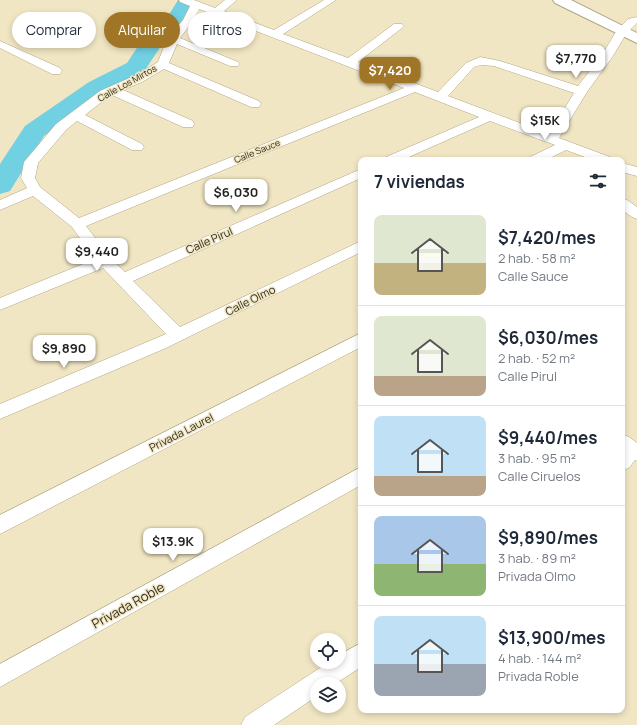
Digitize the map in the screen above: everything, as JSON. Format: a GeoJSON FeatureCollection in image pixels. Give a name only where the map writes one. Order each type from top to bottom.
{"type":"FeatureCollection","features":[{"type":"Feature","properties":{"kind":"main road"},"geometry":{"type":"LineString","coordinates":[[560,0],[637,39]]}},
{"type":"Feature","properties":{"kind":"main road"},"geometry":{"type":"LineString","coordinates":[[618,14],[635,21]]}},
{"type":"Feature","properties":{"kind":"street"},"geometry":{"type":"LineString","coordinates":[[184,0],[216,12],[232,0]]}},
{"type":"Feature","properties":{"kind":"street"},"geometry":{"type":"LineString","coordinates":[[275,34],[331,0]]}},
{"type":"Feature","properties":{"kind":"street","name":"Calle Los Mirtos"},"geometry":{"type":"LineString","coordinates":[[180,31],[188,21],[196,5]]}},
{"type":"Feature","properties":{"kind":"street"},"geometry":{"type":"LineString","coordinates":[[552,139],[581,91],[607,56],[621,32],[635,21]]}},
{"type":"Feature","properties":{"kind":"street"},"geometry":{"type":"LineString","coordinates":[[349,63],[398,26]]}},
{"type":"Feature","properties":{"kind":"street"},"geometry":{"type":"LineString","coordinates":[[256,27],[597,157]]}},
{"type":"Feature","properties":{"kind":"street"},"geometry":{"type":"LineString","coordinates":[[180,42],[234,64]]}},
{"type":"Feature","properties":{"kind":"street"},"geometry":{"type":"LineString","coordinates":[[0,44],[56,71]]}},
{"type":"Feature","properties":{"kind":"street","name":"Calle Los Mirtos"},"geometry":{"type":"LineString","coordinates":[[35,190],[28,178],[31,162],[61,127],[104,94],[138,79],[163,64],[169,48]]}},
{"type":"Feature","properties":{"kind":"street"},"geometry":{"type":"LineString","coordinates":[[440,97],[470,65],[480,61],[496,63],[581,91]]}},
{"type":"Feature","properties":{"kind":"street"},"geometry":{"type":"LineString","coordinates":[[163,64],[256,104]]}},
{"type":"Feature","properties":{"kind":"street","name":"Calle Sauce"},"geometry":{"type":"LineString","coordinates":[[77,224],[414,88]]}},
{"type":"Feature","properties":{"kind":"street"},"geometry":{"type":"LineString","coordinates":[[112,90],[188,124]]}},
{"type":"Feature","properties":{"kind":"street"},"geometry":{"type":"LineString","coordinates":[[76,115],[137,147]]}},
{"type":"Feature","properties":{"kind":"street"},"geometry":{"type":"LineString","coordinates":[[398,157],[491,116]]}},
{"type":"Feature","properties":{"kind":"street"},"geometry":{"type":"LineString","coordinates":[[541,157],[566,145]]}},
{"type":"Feature","properties":{"kind":"street"},"geometry":{"type":"LineString","coordinates":[[625,168],[637,172]]}},
{"type":"Feature","properties":{"kind":"street","name":"Calle Pirul"},"geometry":{"type":"LineString","coordinates":[[123,279],[358,174]]}},
{"type":"Feature","properties":{"kind":"street"},"geometry":{"type":"LineString","coordinates":[[0,205],[35,190],[77,224],[105,261],[177,335]]}},
{"type":"Feature","properties":{"kind":"street"},"geometry":{"type":"LineString","coordinates":[[625,205],[637,214]]}},
{"type":"Feature","properties":{"kind":"street","name":"Calle Olmo"},"geometry":{"type":"LineString","coordinates":[[0,412],[139,353],[358,247]]}},
{"type":"Feature","properties":{"kind":"street"},"geometry":{"type":"LineString","coordinates":[[0,304],[105,261]]}},
{"type":"Feature","properties":{"kind":"street","name":"Privada Laurel"},"geometry":{"type":"LineString","coordinates":[[0,526],[358,341]]}},
{"type":"Feature","properties":{"kind":"street","name":"Privada Roble"},"geometry":{"type":"LineString","coordinates":[[0,676],[358,477]]}},
{"type":"Feature","properties":{"kind":"street"},"geometry":{"type":"LineString","coordinates":[[253,725],[358,656]]}},
{"type":"Feature","properties":{"kind":"waterway"},"geometry":{"type":"LineString","coordinates":[[0,185],[34,131],[98,87],[135,68],[154,39],[179,17],[186,4]]}}]}
